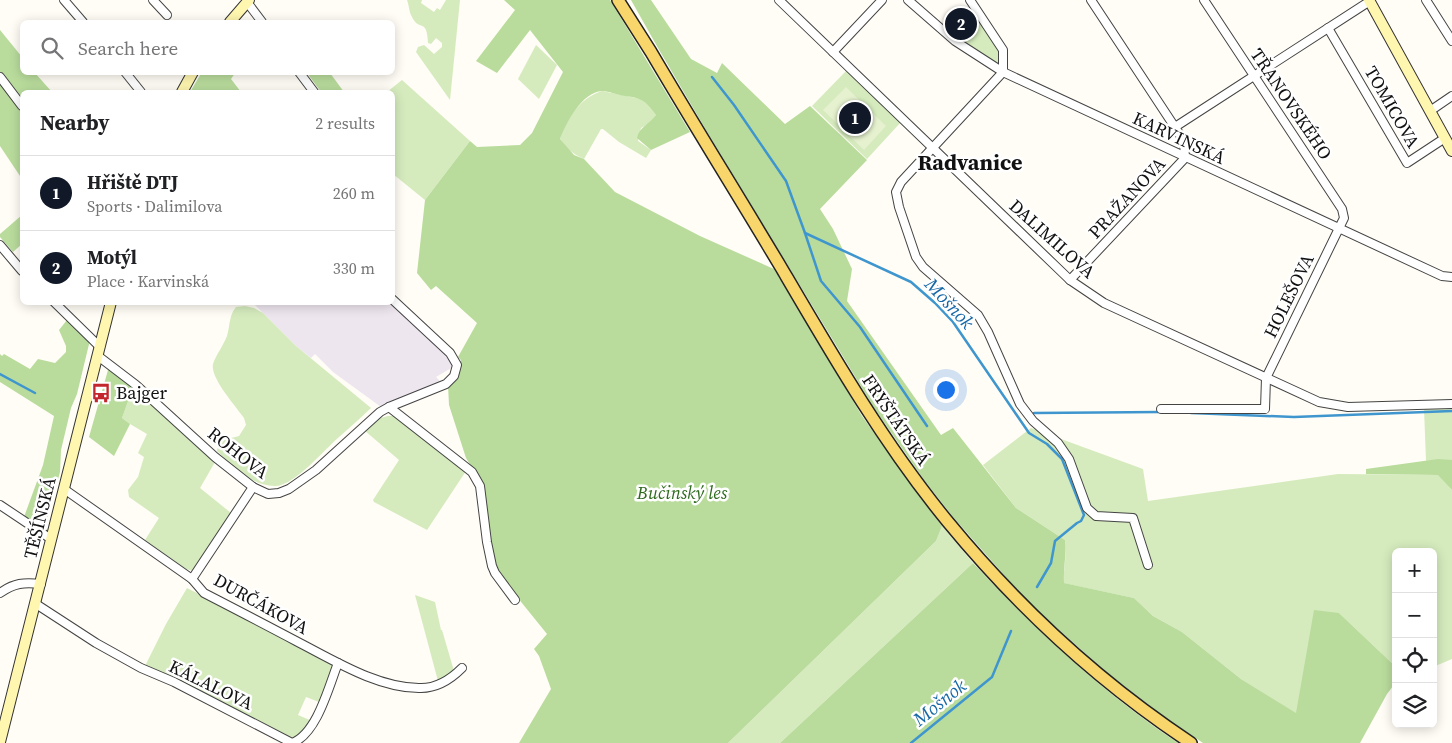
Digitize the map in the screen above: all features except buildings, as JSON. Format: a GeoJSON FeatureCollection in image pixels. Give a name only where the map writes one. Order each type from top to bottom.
{"type":"FeatureCollection","features":[{"type":"Feature","properties":{"kind":"main road","name":"FRYŠTÁTSKÁ"},"geometry":{"type":"LineString","coordinates":[[618,0],[868,412],[918,484],[947,521],[1006,588],[1041,624],[1101,677],[1158,721],[1191,743]]}},
{"type":"Feature","properties":{"kind":"main road","name":"FRYŠTÁTSKÁ"},"geometry":{"type":"LineString","coordinates":[[625,0],[651,52]]}},
{"type":"Feature","properties":{"kind":"main road"},"geometry":{"type":"LineString","coordinates":[[1369,0],[1452,150]]}},
{"type":"Feature","properties":{"kind":"main road"},"geometry":{"type":"LineString","coordinates":[[232,20],[248,1]]}},
{"type":"Feature","properties":{"kind":"main road"},"geometry":{"type":"LineString","coordinates":[[183,90],[192,75]]}},
{"type":"Feature","properties":{"kind":"main road","name":"TĚŠÍNSKÁ"},"geometry":{"type":"LineString","coordinates":[[0,742],[110,305]]}},
{"type":"Feature","properties":{"kind":"street"},"geometry":{"type":"LineString","coordinates":[[64,0],[81,20]]}},
{"type":"Feature","properties":{"kind":"street"},"geometry":{"type":"LineString","coordinates":[[153,0],[167,16]]}},
{"type":"Feature","properties":{"kind":"street","name":"DALIMILOVA"},"geometry":{"type":"LineString","coordinates":[[779,0],[1070,280],[1104,303],[1319,402],[1348,406],[1452,404]]}},
{"type":"Feature","properties":{"kind":"street"},"geometry":{"type":"LineString","coordinates":[[833,52],[882,0]]}},
{"type":"Feature","properties":{"kind":"street","name":"KARVINSKÁ"},"geometry":{"type":"LineString","coordinates":[[908,0],[955,42],[1003,72],[1442,276],[1452,277]]}},
{"type":"Feature","properties":{"kind":"street"},"geometry":{"type":"LineString","coordinates":[[970,0],[1003,50],[1003,72],[901,182],[896,192],[899,207],[916,257],[924,267],[978,316],[988,332],[1020,404],[1033,420],[1058,443],[1069,459],[1087,508],[1096,516],[1133,518],[1148,565]]}},
{"type":"Feature","properties":{"kind":"street"},"geometry":{"type":"LineString","coordinates":[[1091,0],[1184,141],[1185,158]]}},
{"type":"Feature","properties":{"kind":"street","name":"TŘANOVSKÉHO"},"geometry":{"type":"LineString","coordinates":[[1204,0],[1342,209],[1344,218],[1339,227]]}},
{"type":"Feature","properties":{"kind":"street"},"geometry":{"type":"LineString","coordinates":[[1175,127],[1369,0]]}},
{"type":"Feature","properties":{"kind":"street"},"geometry":{"type":"LineString","coordinates":[[1426,0],[1452,41]]}},
{"type":"Feature","properties":{"kind":"street"},"geometry":{"type":"LineString","coordinates":[[248,1],[261,20]]}},
{"type":"Feature","properties":{"kind":"street","name":"TOMICOVA"},"geometry":{"type":"LineString","coordinates":[[1328,28],[1407,163],[1445,138]]}},
{"type":"Feature","properties":{"kind":"street"},"geometry":{"type":"LineString","coordinates":[[127,75],[139,90]]}},
{"type":"Feature","properties":{"kind":"street"},"geometry":{"type":"LineString","coordinates":[[301,75],[312,90]]}},
{"type":"Feature","properties":{"kind":"street"},"geometry":{"type":"LineString","coordinates":[[0,77],[20,103]]}},
{"type":"Feature","properties":{"kind":"street"},"geometry":{"type":"LineString","coordinates":[[1430,111],[1452,96]]}},
{"type":"Feature","properties":{"kind":"street","name":"PRAŽANOVA"},"geometry":{"type":"LineString","coordinates":[[1070,280],[1185,158]]}},
{"type":"Feature","properties":{"kind":"street","name":"HOLEŠOVA"},"geometry":{"type":"LineString","coordinates":[[1266,378],[1339,227]]}},
{"type":"Feature","properties":{"kind":"street"},"geometry":{"type":"LineString","coordinates":[[0,245],[20,269]]}},
{"type":"Feature","properties":{"kind":"street","name":"ROHOVA"},"geometry":{"type":"LineString","coordinates":[[57,305],[99,351],[215,457],[253,487],[268,494],[279,493],[289,489],[316,470],[380,412],[446,384],[454,376],[456,365],[450,354],[395,302]]}},
{"type":"Feature","properties":{"kind":"street"},"geometry":{"type":"LineString","coordinates":[[1161,409],[1265,409],[1266,378]]}},
{"type":"Feature","properties":{"kind":"street"},"geometry":{"type":"LineString","coordinates":[[388,407],[472,472],[480,486],[483,500],[487,542],[492,566],[515,600]]}},
{"type":"Feature","properties":{"kind":"street"},"geometry":{"type":"LineString","coordinates":[[192,578],[253,487]]}},
{"type":"Feature","properties":{"kind":"street","name":"DURČÁKOVA"},"geometry":{"type":"LineString","coordinates":[[64,489],[192,578],[204,593],[338,663],[376,679],[400,686],[423,688],[439,684],[454,676],[462,668]]}},
{"type":"Feature","properties":{"kind":"street"},"geometry":{"type":"LineString","coordinates":[[0,505],[51,539]]}},
{"type":"Feature","properties":{"kind":"street"},"geometry":{"type":"LineString","coordinates":[[0,593],[20,583],[41,584]]}},
{"type":"Feature","properties":{"kind":"street","name":"KÁLALOVA"},"geometry":{"type":"LineString","coordinates":[[36,604],[96,643],[141,668],[174,682],[292,743],[300,740],[314,722],[338,663]]}},
{"type":"Feature","properties":{"kind":"shaded area"},"geometry":{"type":"Polygon","coordinates":[[[255,305],[393,305],[446,354],[453,367],[436,377],[440,381],[381,407],[333,372],[315,354],[311,358],[296,346],[255,305]]]}},
{"type":"Feature","properties":{"kind":"green space"},"geometry":{"type":"Polygon","coordinates":[[[407,0],[422,0],[421,3],[434,12],[437,8],[440,10],[446,0],[460,0],[450,100],[416,52],[418,47],[424,45],[434,54],[442,47],[442,43],[436,38],[431,44],[428,43],[426,30],[415,21],[410,13],[407,0]]]}},
{"type":"Feature","properties":{"kind":"green space","name":"Bučinský les"},"geometry":{"type":"Polygon","coordinates":[[[504,0],[610,0],[690,132],[651,150],[637,138],[642,128],[656,115],[649,106],[636,98],[602,91],[595,93],[582,102],[566,125],[560,139],[574,155],[584,159],[615,192],[700,236],[774,269],[862,416],[942,526],[936,541],[728,743],[519,743],[551,689],[539,656],[534,649],[547,634],[496,571],[490,544],[486,499],[482,484],[466,458],[449,405],[448,385],[456,378],[461,360],[458,357],[477,323],[436,286],[431,290],[417,273],[425,200],[470,141],[477,147],[520,145],[532,133],[563,72],[530,30],[497,73],[476,61],[515,10],[504,0]]]}},
{"type":"Feature","properties":{"kind":"green space"},"geometry":{"type":"Polygon","coordinates":[[[631,0],[651,0],[691,59],[717,73],[722,63],[785,124],[810,106],[867,160],[820,209],[833,229],[852,269],[847,301],[941,435],[953,428],[1016,508],[1065,540],[1064,583],[1134,598],[1153,616],[1182,632],[1241,679],[1296,713],[1314,610],[1339,613],[1392,663],[1392,687],[1360,743],[1203,743],[1163,716],[1105,671],[1039,612],[953,517],[924,480],[874,408],[631,0]]]}},
{"type":"Feature","properties":{"kind":"green space"},"geometry":{"type":"Polygon","coordinates":[[[978,18],[999,49],[999,65],[966,45],[961,29],[978,18]]]}},
{"type":"Feature","properties":{"kind":"green space"},"geometry":{"type":"Polygon","coordinates":[[[0,30],[20,55],[20,75],[37,75],[50,90],[20,90],[20,176],[0,146],[0,30]]]}},
{"type":"Feature","properties":{"kind":"green space"},"geometry":{"type":"Polygon","coordinates":[[[536,45],[557,65],[539,99],[518,79],[536,45]]]}},
{"type":"Feature","properties":{"kind":"green space"},"geometry":{"type":"Polygon","coordinates":[[[847,70],[901,122],[867,159],[812,106],[847,70]]]}},
{"type":"Feature","properties":{"kind":"green space"},"geometry":{"type":"Polygon","coordinates":[[[200,75],[234,75],[231,79],[239,90],[191,90],[200,75]]]}},
{"type":"Feature","properties":{"kind":"green space"},"geometry":{"type":"Polygon","coordinates":[[[308,75],[331,75],[343,90],[320,90],[308,75]]]}},
{"type":"Feature","properties":{"kind":"green space"},"geometry":{"type":"Polygon","coordinates":[[[402,80],[470,141],[425,200],[395,176],[395,90],[390,90],[402,80]]]}},
{"type":"Feature","properties":{"kind":"green space"},"geometry":{"type":"Polygon","coordinates":[[[846,87],[886,126],[864,150],[823,110],[846,87]]]}},
{"type":"Feature","properties":{"kind":"green space"},"geometry":{"type":"Polygon","coordinates":[[[602,91],[641,99],[647,102],[656,115],[652,122],[641,128],[638,141],[651,150],[646,158],[619,142],[603,129],[601,129],[584,159],[570,151],[560,139],[566,124],[575,110],[594,94],[602,91]]]}},
{"type":"Feature","properties":{"kind":"green space"},"geometry":{"type":"Polygon","coordinates":[[[20,217],[20,246],[13,252],[0,237],[0,234],[20,217]]]}},
{"type":"Feature","properties":{"kind":"green space"},"geometry":{"type":"Polygon","coordinates":[[[245,306],[263,313],[296,346],[371,408],[301,473],[292,480],[276,486],[259,483],[251,479],[236,469],[217,451],[222,441],[239,436],[246,425],[244,418],[219,384],[213,370],[213,364],[227,336],[234,310],[236,307],[245,306]]]}},
{"type":"Feature","properties":{"kind":"green space"},"geometry":{"type":"Polygon","coordinates":[[[67,320],[90,340],[77,394],[71,408],[61,450],[60,472],[44,531],[24,517],[43,465],[54,416],[0,382],[0,354],[2,356],[4,354],[30,369],[38,359],[55,363],[66,352],[66,346],[59,330],[67,320]]]}},
{"type":"Feature","properties":{"kind":"green space"},"geometry":{"type":"Polygon","coordinates":[[[107,367],[142,393],[141,395],[134,391],[131,393],[122,418],[130,424],[114,456],[89,437],[108,370],[107,367]]]}},
{"type":"Feature","properties":{"kind":"green space"},"geometry":{"type":"Polygon","coordinates":[[[133,391],[138,392],[215,462],[200,488],[231,513],[193,571],[186,569],[145,540],[159,518],[129,497],[128,490],[138,477],[144,457],[138,453],[147,434],[122,418],[133,391]]]}},
{"type":"Feature","properties":{"kind":"green space"},"geometry":{"type":"Polygon","coordinates":[[[1452,408],[1452,460],[1426,461],[1424,409],[1452,408]]]}},
{"type":"Feature","properties":{"kind":"green space"},"geometry":{"type":"Polygon","coordinates":[[[394,416],[466,471],[427,530],[373,500],[399,460],[364,430],[377,419],[394,416]]]}},
{"type":"Feature","properties":{"kind":"green space"},"geometry":{"type":"Polygon","coordinates":[[[1031,428],[1143,469],[1148,501],[1338,474],[1439,475],[1452,490],[1452,659],[1437,665],[1437,548],[1392,548],[1392,663],[1339,613],[1296,714],[1241,679],[1182,632],[1153,616],[1134,598],[1063,583],[1066,555],[1065,540],[1016,508],[983,465],[1031,428]]]}},
{"type":"Feature","properties":{"kind":"green space"},"geometry":{"type":"Polygon","coordinates":[[[1438,459],[1452,460],[1452,490],[1438,475],[1366,474],[1366,469],[1438,459]]]}},
{"type":"Feature","properties":{"kind":"green space"},"geometry":{"type":"Polygon","coordinates":[[[942,526],[973,563],[780,743],[728,743],[936,541],[942,526]]]}},
{"type":"Feature","properties":{"kind":"green space"},"geometry":{"type":"Polygon","coordinates":[[[973,563],[1070,659],[1123,703],[1178,743],[780,743],[973,563]]]}},
{"type":"Feature","properties":{"kind":"green space"},"geometry":{"type":"Polygon","coordinates":[[[187,588],[331,662],[333,667],[319,702],[306,697],[298,715],[312,721],[299,738],[291,737],[145,666],[187,588]]]}},
{"type":"Feature","properties":{"kind":"green space"},"geometry":{"type":"Polygon","coordinates":[[[415,595],[435,602],[441,630],[454,671],[438,681],[415,595]]]}},
{"type":"Feature","properties":{"kind":"waterway","name":"Mošnok"},"geometry":{"type":"LineString","coordinates":[[712,77],[734,105],[786,181],[805,233],[911,282],[935,303],[953,322],[1029,433],[1047,444],[1062,459],[1084,515],[1081,521],[1055,541],[1051,563],[1037,587]]}},
{"type":"Feature","properties":{"kind":"waterway"},"geometry":{"type":"LineString","coordinates":[[805,233],[821,281],[860,327],[927,426]]}},
{"type":"Feature","properties":{"kind":"waterway"},"geometry":{"type":"LineString","coordinates":[[0,374],[35,393]]}},
{"type":"Feature","properties":{"kind":"waterway"},"geometry":{"type":"LineString","coordinates":[[1191,413],[1294,417],[1452,411]]}},
{"type":"Feature","properties":{"kind":"waterway"},"geometry":{"type":"LineString","coordinates":[[1034,413],[1161,412]]}},
{"type":"Feature","properties":{"kind":"waterway","name":"Mošnok"},"geometry":{"type":"LineString","coordinates":[[911,743],[992,677],[1011,631]]}},
{"type":"Feature","properties":{"kind":"place","name":"Motýl"},"geometry":{"type":"Point","coordinates":[961,24]}},
{"type":"Feature","properties":{"kind":"place","name":"Hřiště DTJ"},"geometry":{"type":"Point","coordinates":[855,118]}},
{"type":"Feature","properties":{"kind":"place","name":"Bajger"},"geometry":{"type":"Point","coordinates":[101,393]}},
{"type":"Feature","properties":{"kind":"district","name":"Radvanice"},"geometry":{"type":"Point","coordinates":[970,162]}}]}
